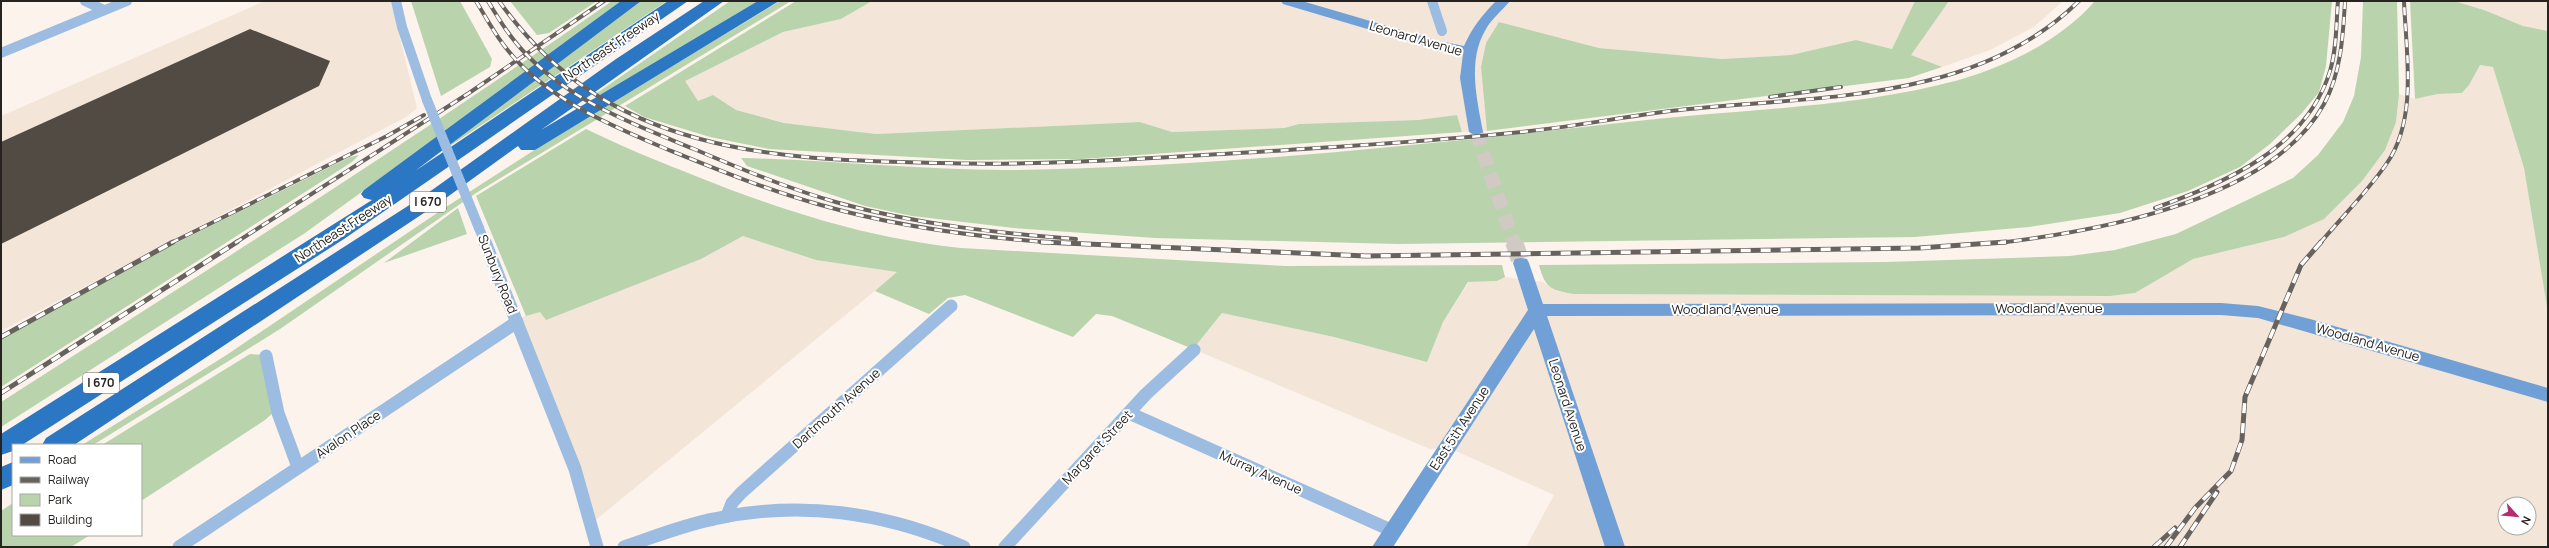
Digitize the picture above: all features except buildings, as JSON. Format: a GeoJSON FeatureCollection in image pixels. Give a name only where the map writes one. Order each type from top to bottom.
{"type":"FeatureCollection","features":[{"type":"Feature","properties":{"kind":"highway"},"geometry":{"type":"LineString","coordinates":[[202,320],[222,298],[364,199],[632,1]]}},
{"type":"Feature","properties":{"kind":"highway","name":"Northeast Freeway"},"geometry":{"type":"LineString","coordinates":[[1,446],[202,320],[396,194],[680,1]]}},
{"type":"Feature","properties":{"kind":"highway","name":"Northeast Freeway"},"geometry":{"type":"LineString","coordinates":[[57,444],[425,203],[622,63],[715,1]]}},
{"type":"Feature","properties":{"kind":"highway"},"geometry":{"type":"LineString","coordinates":[[134,393],[247,325],[495,166],[770,1]]}},
{"type":"Feature","properties":{"kind":"highway"},"geometry":{"type":"LineString","coordinates":[[1,480],[12,473]]}},
{"type":"Feature","properties":{"kind":"street"},"geometry":{"type":"LineString","coordinates":[[84,1],[104,10]]}},
{"type":"Feature","properties":{"kind":"street"},"geometry":{"type":"LineString","coordinates":[[1,53],[127,1]]}},
{"type":"Feature","properties":{"kind":"street","name":"Sunbury Road"},"geometry":{"type":"LineString","coordinates":[[396,1],[402,27],[427,100],[575,469],[590,516],[597,547]]}},
{"type":"Feature","properties":{"kind":"street","name":"Leonard Avenue"},"geometry":{"type":"LineString","coordinates":[[1288,1],[1433,44],[1468,51],[1466,76],[1476,132]]}},
{"type":"Feature","properties":{"kind":"street"},"geometry":{"type":"LineString","coordinates":[[1432,1],[1442,32]]}},
{"type":"Feature","properties":{"kind":"street"},"geometry":{"type":"LineString","coordinates":[[1468,51],[1483,22],[1502,1]]}},
{"type":"Feature","properties":{"kind":"street","name":"Leonard Avenue"},"geometry":{"type":"LineString","coordinates":[[1521,263],[1615,547]]}},
{"type":"Feature","properties":{"kind":"street","name":"Dartmouth Avenue"},"geometry":{"type":"LineString","coordinates":[[727,516],[732,503],[741,493],[951,306]]}},
{"type":"Feature","properties":{"kind":"street","name":"Woodland Avenue"},"geometry":{"type":"LineString","coordinates":[[1537,310],[2221,309],[2258,312],[2304,323],[2548,395]]}},
{"type":"Feature","properties":{"kind":"street","name":"East 5th Avenue"},"geometry":{"type":"LineString","coordinates":[[1382,547],[1537,310]]}},
{"type":"Feature","properties":{"kind":"street","name":"Avalon Place"},"geometry":{"type":"LineString","coordinates":[[179,547],[517,322]]}},
{"type":"Feature","properties":{"kind":"street","name":"Margaret Street"},"geometry":{"type":"LineString","coordinates":[[1005,547],[1146,394],[1194,350]]}},
{"type":"Feature","properties":{"kind":"street"},"geometry":{"type":"LineString","coordinates":[[266,356],[267,376],[284,436],[298,467]]}},
{"type":"Feature","properties":{"kind":"street","name":"Murray Avenue"},"geometry":{"type":"LineString","coordinates":[[1128,413],[1393,531]]}},
{"type":"Feature","properties":{"kind":"street"},"geometry":{"type":"LineString","coordinates":[[624,547],[727,516],[815,510],[860,512],[904,522],[942,536],[964,547]]}},
{"type":"Feature","properties":{"kind":"shaded area"},"geometry":{"type":"Polygon","coordinates":[[[265,1],[391,1],[417,108],[406,117],[1,331],[1,116],[265,1]]]}},
{"type":"Feature","properties":{"kind":"shaded area"},"geometry":{"type":"Polygon","coordinates":[[[872,1],[1915,1],[1892,49],[1856,40],[1791,55],[1722,59],[1599,48],[1499,22],[1486,43],[1481,67],[1487,131],[1462,132],[1457,115],[1418,120],[1299,124],[1284,128],[1172,132],[1140,122],[876,134],[785,123],[736,110],[713,95],[698,101],[684,81],[783,32],[841,19],[872,1]]]}},
{"type":"Feature","properties":{"kind":"shaded area"},"geometry":{"type":"Polygon","coordinates":[[[1949,1],[2063,1],[2034,27],[1990,50],[1942,67],[1910,55],[1949,1]]]}},
{"type":"Feature","properties":{"kind":"shaded area"},"geometry":{"type":"Polygon","coordinates":[[[2454,1],[2548,1],[2548,31],[2523,26],[2484,10],[2454,1]]]}},
{"type":"Feature","properties":{"kind":"shaded area"},"geometry":{"type":"Polygon","coordinates":[[[2480,65],[2493,67],[2524,168],[2548,313],[2548,547],[1526,547],[1554,495],[1449,448],[1430,449],[1193,349],[1222,313],[1334,337],[1427,362],[1443,322],[1469,282],[1497,281],[1505,277],[1543,282],[1557,291],[1573,294],[2110,296],[2135,293],[2193,259],[2284,237],[2396,122],[2399,94],[2415,99],[2438,94],[2462,93],[2469,85],[2480,65]]]}},
{"type":"Feature","properties":{"kind":"shaded area"},"geometry":{"type":"Polygon","coordinates":[[[743,236],[816,260],[898,272],[592,523],[515,319],[540,312],[547,319],[701,259],[743,236]]]}},
{"type":"Feature","properties":{"kind":"green space"},"geometry":{"type":"Polygon","coordinates":[[[411,1],[460,1],[492,59],[490,67],[441,96],[411,1]]]}},
{"type":"Feature","properties":{"kind":"green space"},"geometry":{"type":"Polygon","coordinates":[[[510,1],[597,1],[549,33],[537,35],[510,1]]]}},
{"type":"Feature","properties":{"kind":"green space"},"geometry":{"type":"Polygon","coordinates":[[[612,1],[626,1],[305,233],[1,427],[1,402],[385,155],[612,1]]]}},
{"type":"Feature","properties":{"kind":"green space"},"geometry":{"type":"Polygon","coordinates":[[[639,1],[667,1],[450,146],[445,145],[639,1]]]}},
{"type":"Feature","properties":{"kind":"green space"},"geometry":{"type":"Polygon","coordinates":[[[730,1],[764,1],[606,97],[597,93],[730,1]]]}},
{"type":"Feature","properties":{"kind":"green space"},"geometry":{"type":"Polygon","coordinates":[[[780,1],[791,1],[476,193],[280,329],[95,444],[84,444],[225,356],[446,207],[564,131],[780,1]]]}},
{"type":"Feature","properties":{"kind":"green space"},"geometry":{"type":"Polygon","coordinates":[[[796,1],[872,1],[841,19],[783,32],[685,81],[698,101],[713,95],[736,110],[784,123],[876,134],[1140,122],[1172,132],[1284,128],[1299,124],[1418,120],[1457,115],[1462,132],[1082,159],[967,160],[769,149],[710,137],[644,117],[625,106],[796,1]]]}},
{"type":"Feature","properties":{"kind":"green space"},"geometry":{"type":"Polygon","coordinates":[[[1915,1],[1949,1],[1911,55],[1942,67],[1909,78],[1487,131],[1481,67],[1486,43],[1499,22],[1599,48],[1722,59],[1791,55],[1856,40],[1892,49],[1915,1]]]}},
{"type":"Feature","properties":{"kind":"green space"},"geometry":{"type":"Polygon","coordinates":[[[2095,1],[2332,1],[2326,66],[2319,92],[2302,113],[2270,144],[2240,167],[2188,191],[2120,213],[2029,227],[1915,237],[1398,244],[1155,238],[1014,228],[912,216],[865,206],[747,166],[741,158],[983,170],[1094,168],[1324,153],[1476,139],[1669,118],[1836,103],[1918,90],[1959,80],[1996,67],[2033,50],[2050,39],[2066,28],[2095,1]]]}},
{"type":"Feature","properties":{"kind":"green space"},"geometry":{"type":"Polygon","coordinates":[[[2363,1],[2397,1],[2399,94],[2396,122],[2385,150],[2362,181],[2324,219],[2284,237],[2193,259],[2135,293],[2110,296],[1573,294],[1559,291],[1550,287],[1541,273],[1539,265],[1886,262],[2070,256],[2115,250],[2176,234],[2293,178],[2318,155],[2343,122],[2354,96],[2361,57],[2363,1]]]}},
{"type":"Feature","properties":{"kind":"green space"},"geometry":{"type":"Polygon","coordinates":[[[2410,1],[2454,1],[2484,10],[2523,26],[2548,31],[2548,313],[2524,168],[2493,67],[2480,65],[2469,85],[2462,93],[2438,94],[2415,99],[2410,1]]]}},
{"type":"Feature","properties":{"kind":"green space"},"geometry":{"type":"Polygon","coordinates":[[[586,129],[656,160],[731,190],[795,212],[827,222],[893,238],[926,244],[961,248],[1285,266],[1502,265],[1505,277],[1497,281],[1468,282],[1443,322],[1427,362],[1334,337],[1222,313],[1193,349],[1112,316],[1096,314],[1073,337],[965,295],[948,298],[929,314],[875,291],[897,272],[816,260],[743,236],[701,259],[546,320],[540,312],[526,316],[476,196],[586,129]]]}},
{"type":"Feature","properties":{"kind":"green space"},"geometry":{"type":"Polygon","coordinates":[[[359,155],[352,162],[1,387],[1,336],[156,253],[350,157],[359,155]]]}},
{"type":"Feature","properties":{"kind":"green space"},"geometry":{"type":"Polygon","coordinates":[[[458,208],[467,234],[384,263],[458,208]]]}},
{"type":"Feature","properties":{"kind":"green space"},"geometry":{"type":"Polygon","coordinates":[[[250,354],[263,355],[275,411],[265,420],[142,500],[142,444],[104,444],[250,354]]]}},
{"type":"Feature","properties":{"kind":"green space"},"geometry":{"type":"Polygon","coordinates":[[[12,504],[12,536],[88,536],[71,547],[1,547],[1,511],[12,504]]]}},
{"type":"Feature","properties":{"kind":"tunnel"},"geometry":{"type":"LineString","coordinates":[[1476,132],[1514,243]]}},
{"type":"Feature","properties":{"kind":"tunnel"},"geometry":{"type":"LineString","coordinates":[[1514,242],[1521,263]]}},
{"type":"Feature","properties":{"kind":"railway"},"geometry":{"type":"LineString","coordinates":[[476,1],[503,44],[517,61]]}},
{"type":"Feature","properties":{"kind":"railway"},"geometry":{"type":"LineString","coordinates":[[488,1],[515,42],[526,54]]}},
{"type":"Feature","properties":{"kind":"railway"},"geometry":{"type":"LineString","coordinates":[[499,1],[519,27],[537,47]]}},
{"type":"Feature","properties":{"kind":"railway"},"geometry":{"type":"LineString","coordinates":[[537,47],[604,1]]}},
{"type":"Feature","properties":{"kind":"railway"},"geometry":{"type":"LineString","coordinates":[[537,47],[563,71],[587,89],[612,104],[640,118],[669,129],[729,146],[789,155],[849,160],[979,164],[1058,162],[1256,152],[1496,135],[1670,111],[1863,93],[1926,81],[1989,61],[2027,41],[2062,16],[2079,1]]}},
{"type":"Feature","properties":{"kind":"railway"},"geometry":{"type":"LineString","coordinates":[[2155,208],[2209,187],[2235,174],[2260,159],[2283,142],[2303,122],[2319,98],[2330,71],[2335,45],[2338,1]]}},
{"type":"Feature","properties":{"kind":"railway"},"geometry":{"type":"LineString","coordinates":[[1998,243],[2084,230],[2131,219],[2179,205],[2224,187],[2265,165],[2299,137],[2324,104],[2330,92],[2338,67],[2342,41],[2345,1]]}},
{"type":"Feature","properties":{"kind":"railway"},"geometry":{"type":"LineString","coordinates":[[2320,243],[2372,184],[2387,163],[2397,145],[2403,126],[2407,105],[2408,63],[2404,1]]}},
{"type":"Feature","properties":{"kind":"railway"},"geometry":{"type":"LineString","coordinates":[[526,54],[537,47]]}},
{"type":"Feature","properties":{"kind":"railway"},"geometry":{"type":"LineString","coordinates":[[517,61],[526,54]]}},
{"type":"Feature","properties":{"kind":"railway"},"geometry":{"type":"LineString","coordinates":[[526,54],[563,86],[605,110],[649,131],[784,185],[839,203],[897,217],[986,231],[1076,239]]}},
{"type":"Feature","properties":{"kind":"railway"},"geometry":{"type":"LineString","coordinates":[[235,243],[469,93],[517,61]]}},
{"type":"Feature","properties":{"kind":"railway"},"geometry":{"type":"LineString","coordinates":[[517,61],[538,81],[572,104],[590,114],[664,148],[761,186],[850,213],[908,225],[996,238],[1047,242]]}},
{"type":"Feature","properties":{"kind":"railway"},"geometry":{"type":"LineString","coordinates":[[1770,97],[1841,87]]}},
{"type":"Feature","properties":{"kind":"railway"},"geometry":{"type":"LineString","coordinates":[[173,242],[387,136],[424,115]]}},
{"type":"Feature","properties":{"kind":"railway"},"geometry":{"type":"LineString","coordinates":[[1,337],[173,242]]}},
{"type":"Feature","properties":{"kind":"railway"},"geometry":{"type":"LineString","coordinates":[[1,393],[237,242]]}},
{"type":"Feature","properties":{"kind":"railway"},"geometry":{"type":"LineString","coordinates":[[1041,242],[1047,242]]}},
{"type":"Feature","properties":{"kind":"railway"},"geometry":{"type":"LineString","coordinates":[[1047,242],[1366,256],[1919,248],[2006,242]]}},
{"type":"Feature","properties":{"kind":"railway"},"geometry":{"type":"LineString","coordinates":[[1047,242],[1056,243]]}},
{"type":"Feature","properties":{"kind":"railway"},"geometry":{"type":"LineString","coordinates":[[2166,547],[2195,508],[2231,471],[2242,440],[2245,397],[2301,265],[2321,242]]}},
{"type":"Feature","properties":{"kind":"railway"},"geometry":{"type":"LineString","coordinates":[[2180,547],[2217,492]]}},
{"type":"Feature","properties":{"kind":"railway"},"geometry":{"type":"LineString","coordinates":[[2154,547],[2175,528]]}}]}
